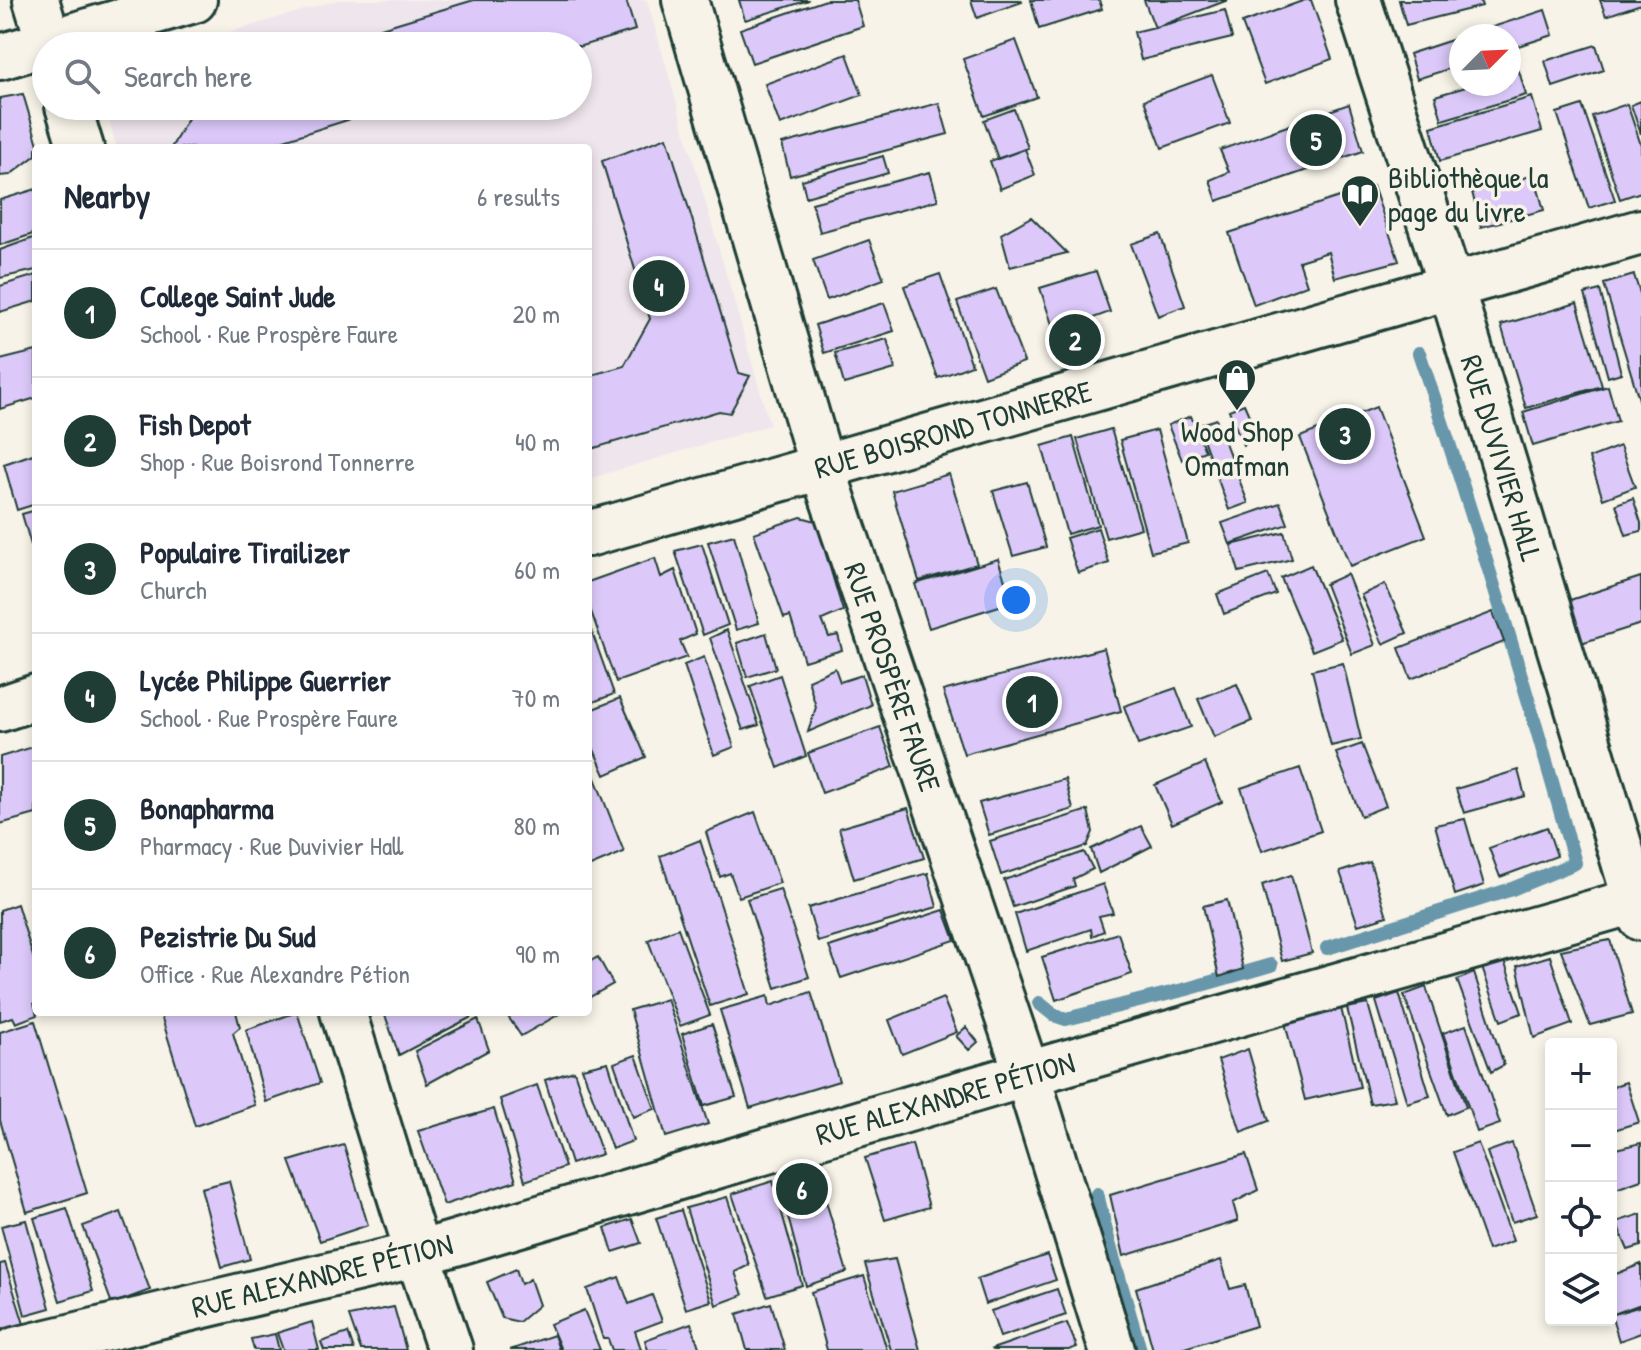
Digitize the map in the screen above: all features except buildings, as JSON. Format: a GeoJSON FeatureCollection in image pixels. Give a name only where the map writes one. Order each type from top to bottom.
{"type":"FeatureCollection","features":[{"type":"Feature","properties":{"kind":"street"},"geometry":{"type":"LineString","coordinates":[[36,0],[46,32]]}},
{"type":"Feature","properties":{"kind":"street"},"geometry":{"type":"LineString","coordinates":[[89,32],[194,0]]}},
{"type":"Feature","properties":{"kind":"street","name":"RUE PROSPÈRE FAURE"},"geometry":{"type":"LineString","coordinates":[[685,0],[822,467],[1027,1074],[1112,1350]]}},
{"type":"Feature","properties":{"kind":"street","name":"RUE DUVIVIER HALL"},"geometry":{"type":"LineString","coordinates":[[1358,0],[1451,287],[1639,906]]}},
{"type":"Feature","properties":{"kind":"street"},"geometry":{"type":"LineString","coordinates":[[0,57],[32,49]]}},
{"type":"Feature","properties":{"kind":"street"},"geometry":{"type":"LineString","coordinates":[[72,120],[80,144]]}},
{"type":"Feature","properties":{"kind":"street","name":"RUE BOISROND TONNERRE"},"geometry":{"type":"LineString","coordinates":[[592,533],[1641,232]]}},
{"type":"Feature","properties":{"kind":"street"},"geometry":{"type":"LineString","coordinates":[[0,709],[32,698]]}},
{"type":"Feature","properties":{"kind":"street","name":"RUE ALEXANDRE PÉTION"},"geometry":{"type":"LineString","coordinates":[[15,1350],[418,1254],[1027,1074],[1639,906]]}},
{"type":"Feature","properties":{"kind":"street"},"geometry":{"type":"LineString","coordinates":[[344,1016],[450,1350]]}},
{"type":"Feature","properties":{"kind":"shaded area"},"geometry":{"type":"Polygon","coordinates":[[[338,0],[647,0],[770,425],[592,478],[592,144],[116,144],[109,120],[592,120],[592,32],[229,32],[338,0]]]}},
{"type":"Feature","properties":{"kind":"waterway"},"geometry":{"type":"LineString","coordinates":[[1327,948],[1512,889],[1575,863],[1500,607],[1419,353]]}},
{"type":"Feature","properties":{"kind":"waterway"},"geometry":{"type":"LineString","coordinates":[[1039,1003],[1054,1015],[1066,1019],[1271,965]]}},
{"type":"Feature","properties":{"kind":"waterway"},"geometry":{"type":"LineString","coordinates":[[1097,1194],[1140,1350]]}},
{"type":"Feature","properties":{"kind":"place","name":"Bonapharma"},"geometry":{"type":"Point","coordinates":[1316,140]}},
{"type":"Feature","properties":{"kind":"place","name":"Bibliothèque la page du livre"},"geometry":{"type":"Point","coordinates":[1360,228]}},
{"type":"Feature","properties":{"kind":"place","name":"Lycée Philippe Guerrier"},"geometry":{"type":"Point","coordinates":[659,286]}},
{"type":"Feature","properties":{"kind":"place","name":"Fish Depot"},"geometry":{"type":"Point","coordinates":[1075,340]}},
{"type":"Feature","properties":{"kind":"place","name":"Wood Shop Omafman"},"geometry":{"type":"Point","coordinates":[1237,412]}},
{"type":"Feature","properties":{"kind":"place","name":"Populaire Tirailizer"},"geometry":{"type":"Point","coordinates":[1345,434]}},
{"type":"Feature","properties":{"kind":"place","name":"College Saint Jude"},"geometry":{"type":"Point","coordinates":[1032,702]}},
{"type":"Feature","properties":{"kind":"place","name":"Pezistrie Du Sud"},"geometry":{"type":"Point","coordinates":[802,1189]}}]}
